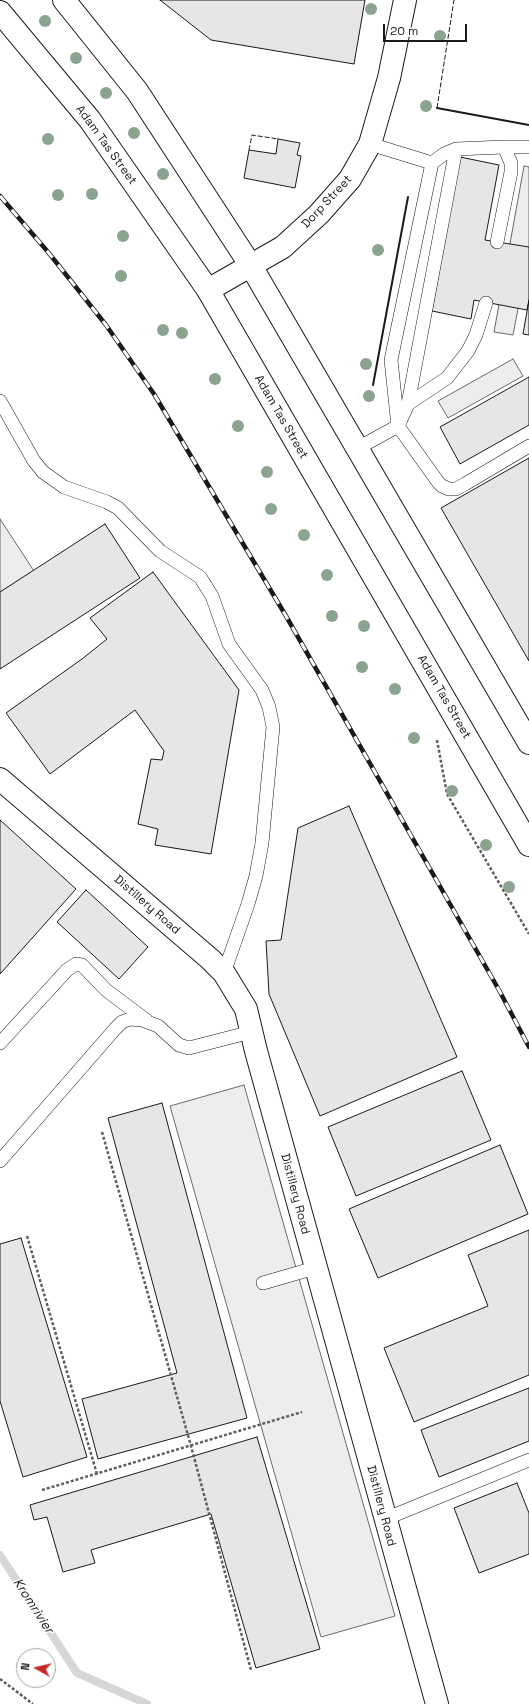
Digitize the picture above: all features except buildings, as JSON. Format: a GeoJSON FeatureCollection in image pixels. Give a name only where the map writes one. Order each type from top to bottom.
{"type":"FeatureCollection","features":[{"type":"Feature","properties":{"kind":"main road"},"geometry":{"type":"LineString","coordinates":[[64,0],[137,90],[251,266],[529,743]]}},
{"type":"Feature","properties":{"kind":"main road","name":"Dorp Street"},"geometry":{"type":"LineString","coordinates":[[208,290],[282,247],[319,214],[350,179],[370,144],[389,78],[405,0]]}},
{"type":"Feature","properties":{"kind":"main road","name":"Adam Tas Street"},"geometry":{"type":"LineString","coordinates":[[0,12],[90,120],[208,290],[529,845]]}},
{"type":"Feature","properties":{"kind":"main road","name":"Distillery Road"},"geometry":{"type":"LineString","coordinates":[[0,779],[210,959],[224,973],[246,1009],[315,1268],[435,1698]]}},
{"type":"Feature","properties":{"kind":"lane"},"geometry":{"type":"LineString","coordinates":[[370,144],[432,163]]}},
{"type":"Feature","properties":{"kind":"lane"},"geometry":{"type":"LineString","coordinates":[[497,242],[511,172],[511,163],[504,147]]}},
{"type":"Feature","properties":{"kind":"lane"},"geometry":{"type":"LineString","coordinates":[[529,147],[456,150],[444,154],[432,163],[391,360],[398,426],[442,486],[449,490],[456,489],[529,446]]}},
{"type":"Feature","properties":{"kind":"lane"},"geometry":{"type":"LineString","coordinates":[[358,448],[398,426],[408,404],[456,150]]}},
{"type":"Feature","properties":{"kind":"lane"},"geometry":{"type":"LineString","coordinates":[[408,404],[448,378],[468,351],[476,335],[486,303]]}},
{"type":"Feature","properties":{"kind":"lane"},"geometry":{"type":"LineString","coordinates":[[0,401],[34,461],[43,472],[64,487],[107,502],[118,508],[160,551],[200,578],[212,596],[229,644],[262,690],[269,707],[273,728],[262,843],[256,876],[224,973]]}},
{"type":"Feature","properties":{"kind":"lane"},"geometry":{"type":"LineString","coordinates":[[0,1043],[67,970],[76,964],[82,966],[106,990],[128,1008],[150,1023]]}},
{"type":"Feature","properties":{"kind":"lane"},"geometry":{"type":"LineString","coordinates":[[0,1161],[122,1022],[130,1019],[142,1020],[158,1026],[179,1045],[189,1048],[252,1032]]}},
{"type":"Feature","properties":{"kind":"lane"},"geometry":{"type":"LineString","coordinates":[[263,1283],[315,1268]]}},
{"type":"Feature","properties":{"kind":"lane"},"geometry":{"type":"LineString","coordinates":[[385,1519],[529,1460]]}},
{"type":"Feature","properties":{"kind":"path"},"geometry":{"type":"LineString","coordinates":[[437,740],[447,794],[529,934]]}},
{"type":"Feature","properties":{"kind":"path"},"geometry":{"type":"LineString","coordinates":[[102,1132],[191,1446],[251,1670]]}},
{"type":"Feature","properties":{"kind":"path"},"geometry":{"type":"LineString","coordinates":[[27,1236],[97,1474]]}},
{"type":"Feature","properties":{"kind":"path"},"geometry":{"type":"LineString","coordinates":[[42,1490],[302,1412]]}},
{"type":"Feature","properties":{"kind":"path"},"geometry":{"type":"LineString","coordinates":[[0,1679],[33,1704]]}},
{"type":"Feature","properties":{"kind":"shaded area"},"geometry":{"type":"Polygon","coordinates":[[[524,166],[529,167],[529,251],[513,335],[494,332],[524,166]]]}},
{"type":"Feature","properties":{"kind":"shaded area"},"geometry":{"type":"Polygon","coordinates":[[[513,359],[523,376],[448,418],[438,401],[513,359]]]}},
{"type":"Feature","properties":{"kind":"shaded area"},"geometry":{"type":"Polygon","coordinates":[[[0,519],[34,571],[0,592],[0,519]]]}},
{"type":"Feature","properties":{"kind":"shaded area"},"geometry":{"type":"Polygon","coordinates":[[[244,1085],[395,1616],[321,1637],[170,1106],[244,1085]]]}},
{"type":"Feature","properties":{"kind":"waterway","name":"Kromrivier"},"geometry":{"type":"LineString","coordinates":[[0,1555],[77,1673],[147,1704]]}},
{"type":"Feature","properties":{"kind":"railway"},"geometry":{"type":"LineString","coordinates":[[0,196],[48,252],[106,325],[154,394],[286,616],[499,990],[529,1047]]}},
{"type":"Feature","properties":{"kind":"fence"},"geometry":{"type":"LineString","coordinates":[[437,108],[454,0]]}},
{"type":"Feature","properties":{"kind":"fence"},"geometry":{"type":"LineString","coordinates":[[249,150],[252,135],[278,139]]}},
{"type":"Feature","properties":{"kind":"wall"},"geometry":{"type":"LineString","coordinates":[[437,108],[529,125]]}},
{"type":"Feature","properties":{"kind":"wall"},"geometry":{"type":"LineString","coordinates":[[373,385],[408,197]]}}]}
